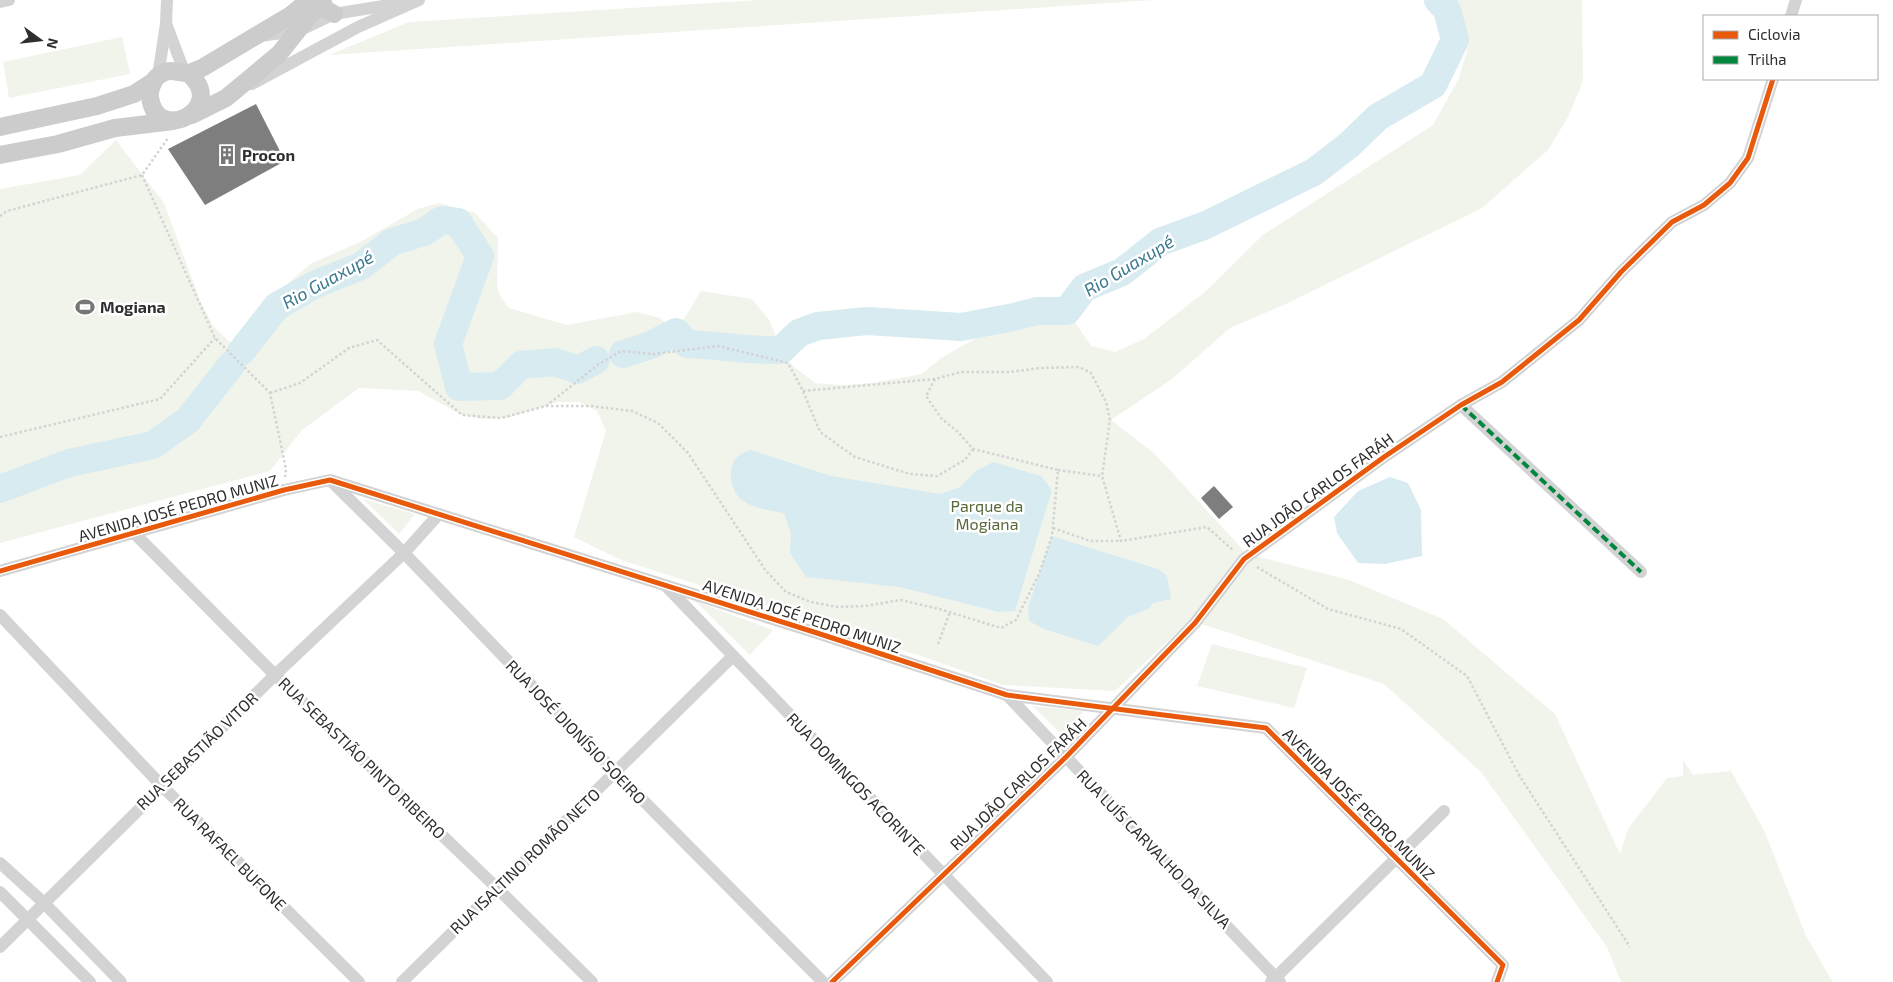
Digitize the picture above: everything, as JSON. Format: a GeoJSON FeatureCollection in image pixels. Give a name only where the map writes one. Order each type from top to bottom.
{"type":"FeatureCollection","features":[{"type":"Feature","properties":{"kind":"main road"},"geometry":{"type":"LineString","coordinates":[[0,127],[97,106],[134,94],[170,70],[186,72],[202,68],[291,15],[309,0]]}},
{"type":"Feature","properties":{"kind":"main road"},"geometry":{"type":"LineString","coordinates":[[322,0],[325,9],[334,14]]}},
{"type":"Feature","properties":{"kind":"main road"},"geometry":{"type":"LineString","coordinates":[[0,155],[58,144],[115,128],[186,118],[226,98],[279,54],[322,0]]}},
{"type":"Feature","properties":{"kind":"main road"},"geometry":{"type":"LineString","coordinates":[[156,79],[149,95],[153,110],[165,119],[186,118],[198,107],[200,98],[199,88],[195,79],[186,72]]}},
{"type":"Feature","properties":{"kind":"street"},"geometry":{"type":"LineString","coordinates":[[0,2],[9,0]]}},
{"type":"Feature","properties":{"kind":"street"},"geometry":{"type":"LineString","coordinates":[[156,79],[166,24],[167,0]]}},
{"type":"Feature","properties":{"kind":"street"},"geometry":{"type":"LineString","coordinates":[[256,36],[298,31],[334,14],[419,0]]}},
{"type":"Feature","properties":{"kind":"street"},"geometry":{"type":"LineString","coordinates":[[226,98],[358,27],[419,0]]}},
{"type":"Feature","properties":{"kind":"street"},"geometry":{"type":"LineString","coordinates":[[1791,15],[1796,0]]}},
{"type":"Feature","properties":{"kind":"street"},"geometry":{"type":"LineString","coordinates":[[166,24],[186,72]]}},
{"type":"Feature","properties":{"kind":"street","name":"RUA JOÃO CARLOS FARÁH"},"geometry":{"type":"LineString","coordinates":[[832,982],[1066,757],[1195,623],[1244,559],[1384,457],[1462,405],[1502,382],[1579,320],[1621,272],[1672,222],[1704,205],[1730,183],[1748,158],[1773,80]]}},
{"type":"Feature","properties":{"kind":"street"},"geometry":{"type":"LineString","coordinates":[[1462,405],[1641,572]]}},
{"type":"Feature","properties":{"kind":"street","name":"AVENIDA JOSÉ PEDRO MUNIZ"},"geometry":{"type":"LineString","coordinates":[[0,572],[284,490],[330,480],[1007,695],[1266,728],[1503,965],[1497,982]]}},
{"type":"Feature","properties":{"kind":"street","name":"RUA JOSÉ DIONÍSIO SOEIRO"},"geometry":{"type":"LineString","coordinates":[[330,480],[404,553],[616,773],[823,982]]}},
{"type":"Feature","properties":{"kind":"street","name":"RUA SEBASTIÃO VITOR"},"geometry":{"type":"LineString","coordinates":[[0,947],[29,919],[43,902],[275,675],[404,553],[438,514]]}},
{"type":"Feature","properties":{"kind":"street","name":"RUA SEBASTIÃO PINTO RIBEIRO"},"geometry":{"type":"LineString","coordinates":[[134,533],[275,675],[498,888],[592,982]]}},
{"type":"Feature","properties":{"kind":"street","name":"RUA DOMINGOS ACORINTE"},"geometry":{"type":"LineString","coordinates":[[665,585],[1047,982]]}},
{"type":"Feature","properties":{"kind":"street","name":"RUA RAFAEL BUFONE"},"geometry":{"type":"LineString","coordinates":[[0,615],[162,786],[359,982]]}},
{"type":"Feature","properties":{"kind":"street","name":"RUA ISALTINO ROMÃO NETO"},"geometry":{"type":"LineString","coordinates":[[402,982],[733,656]]}},
{"type":"Feature","properties":{"kind":"street","name":"RUA LUÍS CARVALHO DA SILVA"},"geometry":{"type":"LineString","coordinates":[[1007,695],[1276,980]]}},
{"type":"Feature","properties":{"kind":"street"},"geometry":{"type":"LineString","coordinates":[[1276,980],[1444,811]]}},
{"type":"Feature","properties":{"kind":"street"},"geometry":{"type":"LineString","coordinates":[[0,863],[43,902],[121,982]]}},
{"type":"Feature","properties":{"kind":"street"},"geometry":{"type":"LineString","coordinates":[[0,892],[90,982]]}},
{"type":"Feature","properties":{"kind":"path"},"geometry":{"type":"LineString","coordinates":[[0,216],[7,211],[142,175],[186,118]]}},
{"type":"Feature","properties":{"kind":"path"},"geometry":{"type":"LineString","coordinates":[[142,175],[215,338],[270,393],[286,469],[284,490]]}},
{"type":"Feature","properties":{"kind":"path"},"geometry":{"type":"LineString","coordinates":[[0,437],[160,399],[215,338]]}},
{"type":"Feature","properties":{"kind":"path"},"geometry":{"type":"LineString","coordinates":[[270,393],[300,383],[350,348],[377,340],[462,415],[501,418],[546,406],[591,406],[632,411],[658,424],[688,453],[766,571],[786,592],[811,602],[838,607],[865,606],[901,600],[950,612],[1001,628],[1016,620],[1039,574],[1052,536],[1058,470]]}},
{"type":"Feature","properties":{"kind":"path"},"geometry":{"type":"LineString","coordinates":[[546,406],[599,364],[621,351],[654,354],[718,346],[788,363],[803,391],[820,432],[855,457],[910,474],[937,476],[965,460],[972,449]]}},
{"type":"Feature","properties":{"kind":"path"},"geometry":{"type":"LineString","coordinates":[[803,391],[935,379],[961,372],[1010,372],[1040,368],[1079,367],[1091,373],[1106,402],[1110,420],[1102,476],[1120,541]]}},
{"type":"Feature","properties":{"kind":"path"},"geometry":{"type":"LineString","coordinates":[[935,379],[926,396],[941,418],[958,432],[972,449],[1058,470],[1102,476]]}},
{"type":"Feature","properties":{"kind":"path"},"geometry":{"type":"LineString","coordinates":[[1053,528],[1090,541],[1120,541],[1207,527],[1244,559],[1328,609],[1401,629],[1467,676],[1519,775],[1630,947]]}},
{"type":"Feature","properties":{"kind":"path"},"geometry":{"type":"LineString","coordinates":[[938,644],[950,612]]}},
{"type":"Feature","properties":{"kind":"green space"},"geometry":{"type":"Polygon","coordinates":[[[759,0],[1153,0],[329,55],[409,22],[759,0]]]}},
{"type":"Feature","properties":{"kind":"green space","name":"Parque da Mogiana"},"geometry":{"type":"Polygon","coordinates":[[[1457,0],[1582,0],[1583,81],[1568,117],[1548,150],[1482,208],[1288,303],[1230,328],[1172,379],[1111,420],[1154,453],[1247,554],[1349,580],[1443,619],[1555,714],[1620,854],[1628,829],[1667,778],[1683,776],[1683,760],[1693,775],[1731,771],[1764,830],[1807,938],[1833,982],[1621,982],[1607,947],[1481,772],[1384,684],[1190,620],[1115,691],[1003,685],[924,657],[621,560],[574,537],[606,431],[597,411],[579,402],[557,402],[508,418],[482,419],[462,415],[418,391],[359,388],[302,430],[270,471],[0,543],[0,189],[80,175],[116,140],[164,203],[200,300],[213,326],[232,344],[267,302],[310,264],[362,241],[418,209],[439,203],[475,213],[498,238],[497,285],[500,296],[509,308],[567,325],[637,312],[660,318],[676,332],[701,291],[752,299],[770,321],[781,350],[793,366],[815,383],[842,385],[872,383],[922,374],[941,358],[982,335],[1050,319],[1067,311],[1091,346],[1115,352],[1144,339],[1205,292],[1263,235],[1433,125],[1459,78],[1468,47],[1457,0]]]}},
{"type":"Feature","properties":{"kind":"green space"},"geometry":{"type":"Polygon","coordinates":[[[122,37],[130,74],[9,98],[3,62],[122,37]]]}},
{"type":"Feature","properties":{"kind":"green space"},"geometry":{"type":"Polygon","coordinates":[[[363,499],[415,514],[399,534],[363,499]]]}},
{"type":"Feature","properties":{"kind":"green space"},"geometry":{"type":"Polygon","coordinates":[[[695,601],[773,630],[750,655],[695,601]]]}},
{"type":"Feature","properties":{"kind":"green space"},"geometry":{"type":"Polygon","coordinates":[[[1212,644],[1307,668],[1294,708],[1197,686],[1212,644]]]}},
{"type":"Feature","properties":{"kind":"green space"},"geometry":{"type":"Polygon","coordinates":[[[1033,706],[1084,711],[1062,735],[1033,706]]]}},
{"type":"Feature","properties":{"kind":"shaded area"},"geometry":{"type":"Polygon","coordinates":[[[751,450],[831,476],[940,494],[960,487],[976,471],[993,462],[1041,476],[1052,490],[1015,611],[999,612],[900,587],[806,577],[790,553],[791,534],[784,513],[762,509],[747,503],[739,497],[733,488],[731,473],[734,461],[740,455],[751,450]]]}},
{"type":"Feature","properties":{"kind":"shaded area"},"geometry":{"type":"Polygon","coordinates":[[[1390,477],[1408,483],[1421,510],[1422,556],[1385,564],[1358,563],[1337,533],[1334,517],[1358,491],[1390,477]]]}},
{"type":"Feature","properties":{"kind":"shaded area"},"geometry":{"type":"Polygon","coordinates":[[[1052,536],[1158,569],[1167,576],[1171,599],[1153,603],[1150,608],[1128,617],[1098,646],[1044,629],[1029,621],[1028,607],[1052,536]]]}},
{"type":"Feature","properties":{"kind":"building","name":"Procon"},"geometry":{"type":"Polygon","coordinates":[[[256,104],[285,161],[205,205],[168,149],[256,104]]]}},
{"type":"Feature","properties":{"kind":"building"},"geometry":{"type":"Polygon","coordinates":[[[1214,486],[1233,507],[1219,519],[1201,498],[1214,486]]]}},
{"type":"Feature","properties":{"kind":"waterway","name":"Rio Guaxupé"},"geometry":{"type":"LineString","coordinates":[[623,354],[651,345],[676,332],[687,344],[757,350],[781,350],[799,333],[818,326],[867,321],[961,327],[1037,311],[1067,311],[1084,288],[1122,272],[1160,242],[1206,225],[1314,172],[1349,145],[1378,117],[1433,85],[1455,40],[1447,10],[1438,0]]}},
{"type":"Feature","properties":{"kind":"waterway","name":"Rio Guaxupé"},"geometry":{"type":"LineString","coordinates":[[241,352],[277,306],[316,284],[361,266],[392,242],[424,232],[442,220],[458,222],[480,256],[448,344],[459,387],[500,386],[521,365],[555,362],[578,370],[596,360]]}},
{"type":"Feature","properties":{"kind":"waterway","name":"Rio Guaxupé"},"geometry":{"type":"LineString","coordinates":[[0,489],[69,463],[153,445],[188,420],[231,365]]}},
{"type":"Feature","properties":{"kind":"marked path"},"geometry":{"type":"LineString","coordinates":[[1461,405],[1641,572]]}},
{"type":"Feature","properties":{"kind":"cycle path"},"geometry":{"type":"LineString","coordinates":[[832,982],[1066,757],[1195,623],[1244,559],[1384,457],[1461,405],[1502,382],[1579,320],[1621,272],[1672,222],[1704,205],[1730,183],[1748,158],[1773,80]]}},
{"type":"Feature","properties":{"kind":"cycle path"},"geometry":{"type":"LineString","coordinates":[[0,571],[284,490],[330,480],[814,632],[1007,695],[1266,728],[1503,965],[1497,982]]}},
{"type":"Feature","properties":{"kind":"place","name":"Procon"},"geometry":{"type":"Point","coordinates":[227,155]}},
{"type":"Feature","properties":{"kind":"place","name":"Mogiana"},"geometry":{"type":"Point","coordinates":[85,307]}}]}
